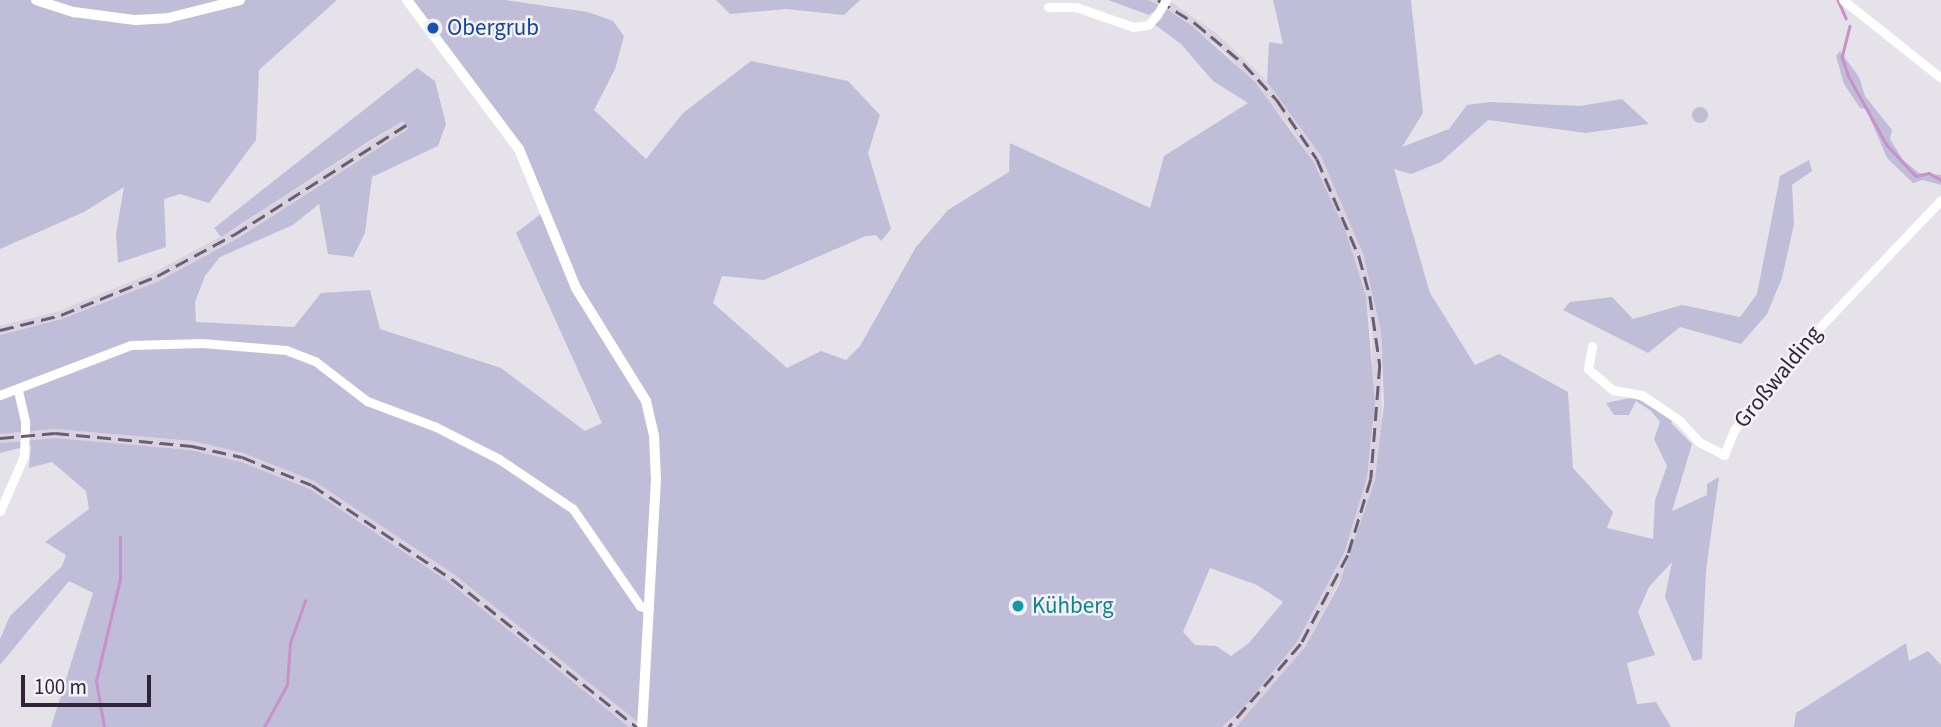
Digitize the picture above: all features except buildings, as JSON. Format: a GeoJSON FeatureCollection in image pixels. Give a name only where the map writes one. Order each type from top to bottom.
{"type":"FeatureCollection","features":[{"type":"Feature","properties":{"kind":"street"},"geometry":{"type":"LineString","coordinates":[[36,0],[74,12],[135,20],[169,18],[240,0]]}},
{"type":"Feature","properties":{"kind":"street"},"geometry":{"type":"LineString","coordinates":[[407,0],[519,149],[576,288],[646,401],[656,456],[642,727]]}},
{"type":"Feature","properties":{"kind":"street"},"geometry":{"type":"LineString","coordinates":[[1048,7],[1076,7],[1133,27],[1148,25],[1166,0]]}},
{"type":"Feature","properties":{"kind":"street"},"geometry":{"type":"LineString","coordinates":[[1843,0],[1941,78]]}},
{"type":"Feature","properties":{"kind":"street","name":"Großwalding"},"geometry":{"type":"LineString","coordinates":[[1592,346],[1588,369],[1613,390],[1642,395],[1679,420],[1699,442],[1724,454],[1734,430],[1781,378],[1800,348],[1941,200]]}},
{"type":"Feature","properties":{"kind":"street"},"geometry":{"type":"LineString","coordinates":[[0,395],[18,391],[131,345],[202,343],[286,350],[315,361],[367,401],[436,427],[499,459],[573,509],[640,606],[649,609]]}},
{"type":"Feature","properties":{"kind":"street"},"geometry":{"type":"LineString","coordinates":[[0,511],[24,456],[25,421],[18,391]]}},
{"type":"Feature","properties":{"kind":"shaded area"},"geometry":{"type":"Polygon","coordinates":[[[0,0],[337,0],[259,70],[256,140],[209,203],[180,194],[164,199],[166,247],[118,263],[116,234],[124,187],[84,212],[0,249],[0,0]]]}},
{"type":"Feature","properties":{"kind":"shaded area"},"geometry":{"type":"Polygon","coordinates":[[[407,0],[505,0],[588,12],[613,21],[624,36],[615,69],[594,110],[646,159],[683,113],[751,61],[848,81],[880,115],[868,153],[891,229],[881,241],[876,235],[866,236],[764,280],[722,276],[713,303],[787,368],[821,351],[846,360],[860,346],[916,247],[948,210],[1009,172],[1010,143],[1150,208],[1164,156],[1248,103],[1213,81],[1181,44],[1154,24],[1165,8],[1192,26],[1255,82],[1313,161],[1346,232],[1366,296],[1375,403],[1367,478],[1344,553],[1297,642],[1245,706],[1222,727],[644,727],[455,575],[314,481],[243,453],[193,441],[55,429],[0,434],[0,335],[62,319],[159,281],[238,238],[408,129],[403,121],[221,237],[214,228],[417,68],[435,81],[446,124],[438,146],[372,177],[365,233],[353,257],[328,254],[319,204],[293,225],[220,257],[205,276],[195,302],[196,322],[294,327],[321,293],[370,290],[380,329],[501,368],[585,431],[602,423],[516,233],[546,210],[532,171],[407,0]],[[1210,568],[1183,632],[1195,645],[1216,646],[1231,656],[1249,643],[1283,602],[1257,585],[1210,568]]]}},
{"type":"Feature","properties":{"kind":"shaded area"},"geometry":{"type":"Polygon","coordinates":[[[716,0],[860,0],[844,15],[786,9],[730,14],[716,0]]]}},
{"type":"Feature","properties":{"kind":"shaded area"},"geometry":{"type":"Polygon","coordinates":[[[1108,0],[1148,0],[1161,6],[1149,15],[1108,0]]]}},
{"type":"Feature","properties":{"kind":"shaded area"},"geometry":{"type":"Polygon","coordinates":[[[1148,0],[1168,0],[1216,33],[1262,76],[1297,120],[1321,156],[1354,229],[1375,295],[1381,331],[1382,433],[1375,480],[1352,557],[1305,647],[1236,727],[1222,727],[1245,706],[1297,642],[1344,553],[1367,478],[1373,432],[1372,332],[1366,296],[1346,232],[1313,161],[1289,125],[1226,53],[1175,14],[1148,0]]]}},
{"type":"Feature","properties":{"kind":"shaded area"},"geometry":{"type":"Polygon","coordinates":[[[1273,0],[1411,0],[1423,113],[1402,147],[1449,129],[1467,105],[1490,102],[1580,106],[1622,99],[1649,124],[1586,133],[1488,120],[1441,162],[1411,174],[1394,169],[1430,293],[1475,365],[1499,354],[1568,392],[1573,468],[1613,512],[1607,528],[1653,539],[1655,500],[1667,466],[1654,439],[1660,422],[1651,411],[1636,401],[1629,415],[1614,415],[1606,403],[1634,397],[1673,420],[1671,423],[1692,444],[1672,511],[1707,495],[1707,484],[1719,477],[1706,570],[1702,659],[1693,661],[1665,597],[1672,562],[1649,587],[1638,612],[1655,655],[1627,663],[1637,704],[1656,702],[1671,727],[1236,727],[1305,647],[1339,585],[1375,480],[1384,404],[1381,331],[1363,254],[1321,156],[1267,82],[1269,42],[1283,44],[1273,0]]]}},
{"type":"Feature","properties":{"kind":"shaded area"},"geometry":{"type":"Polygon","coordinates":[[[1840,51],[1859,77],[1865,96],[1892,130],[1890,139],[1903,160],[1919,173],[1941,175],[1941,185],[1923,180],[1913,183],[1887,158],[1866,109],[1860,108],[1844,84],[1836,56],[1840,51]]]}},
{"type":"Feature","properties":{"kind":"shaded area"},"geometry":{"type":"Polygon","coordinates":[[[1700,107],[1706,109],[1706,121],[1700,123],[1694,121],[1692,115],[1694,109],[1700,107]]]}},
{"type":"Feature","properties":{"kind":"shaded area"},"geometry":{"type":"Polygon","coordinates":[[[403,121],[408,129],[237,238],[159,281],[62,319],[0,335],[0,326],[59,311],[155,272],[233,230],[403,121]]]}},
{"type":"Feature","properties":{"kind":"shaded area"},"geometry":{"type":"Polygon","coordinates":[[[1809,160],[1812,171],[1792,185],[1794,224],[1782,278],[1767,314],[1741,344],[1680,327],[1648,353],[1563,310],[1570,302],[1612,297],[1633,319],[1682,305],[1740,317],[1757,294],[1780,176],[1809,160]]]}},
{"type":"Feature","properties":{"kind":"shaded area"},"geometry":{"type":"Polygon","coordinates":[[[55,429],[193,441],[243,453],[314,481],[455,575],[644,727],[629,727],[449,582],[310,489],[241,462],[191,450],[55,438],[0,443],[0,434],[55,429]]]}},
{"type":"Feature","properties":{"kind":"shaded area"},"geometry":{"type":"Polygon","coordinates":[[[55,438],[191,450],[241,462],[310,489],[449,582],[629,727],[51,727],[93,593],[69,581],[0,665],[0,639],[10,616],[62,566],[66,555],[45,542],[89,509],[86,491],[52,462],[29,468],[31,445],[0,453],[0,443],[55,438]]]}},
{"type":"Feature","properties":{"kind":"shaded area"},"geometry":{"type":"Polygon","coordinates":[[[1906,643],[1909,661],[1928,651],[1941,665],[1941,727],[1794,727],[1796,713],[1906,643]]]}},
{"type":"Feature","properties":{"kind":"waterway"},"geometry":{"type":"LineString","coordinates":[[1838,0],[1846,18]]}},
{"type":"Feature","properties":{"kind":"waterway"},"geometry":{"type":"LineString","coordinates":[[1850,26],[1842,57],[1849,77],[1887,145],[1916,176],[1929,173],[1941,180]]}},
{"type":"Feature","properties":{"kind":"waterway"},"geometry":{"type":"LineString","coordinates":[[104,727],[96,681],[120,579],[120,537]]}},
{"type":"Feature","properties":{"kind":"waterway"},"geometry":{"type":"LineString","coordinates":[[264,727],[287,685],[290,643],[305,601]]}},
{"type":"Feature","properties":{"kind":"railway"},"geometry":{"type":"LineString","coordinates":[[1158,0],[1195,23],[1244,64],[1277,100],[1317,159],[1359,256],[1370,296],[1380,365],[1371,479],[1348,555],[1301,644],[1229,727]]}},
{"type":"Feature","properties":{"kind":"railway"},"geometry":{"type":"LineString","coordinates":[[0,330],[61,315],[157,276],[235,234],[406,125]]}},
{"type":"Feature","properties":{"kind":"railway"},"geometry":{"type":"LineString","coordinates":[[0,438],[55,433],[192,446],[242,457],[312,485],[452,579],[637,727]]}},
{"type":"Feature","properties":{"kind":"place","name":"Obergrub"},"geometry":{"type":"Point","coordinates":[433,28]}},
{"type":"Feature","properties":{"kind":"place","name":"Kühberg"},"geometry":{"type":"Point","coordinates":[1018,606]}}]}
